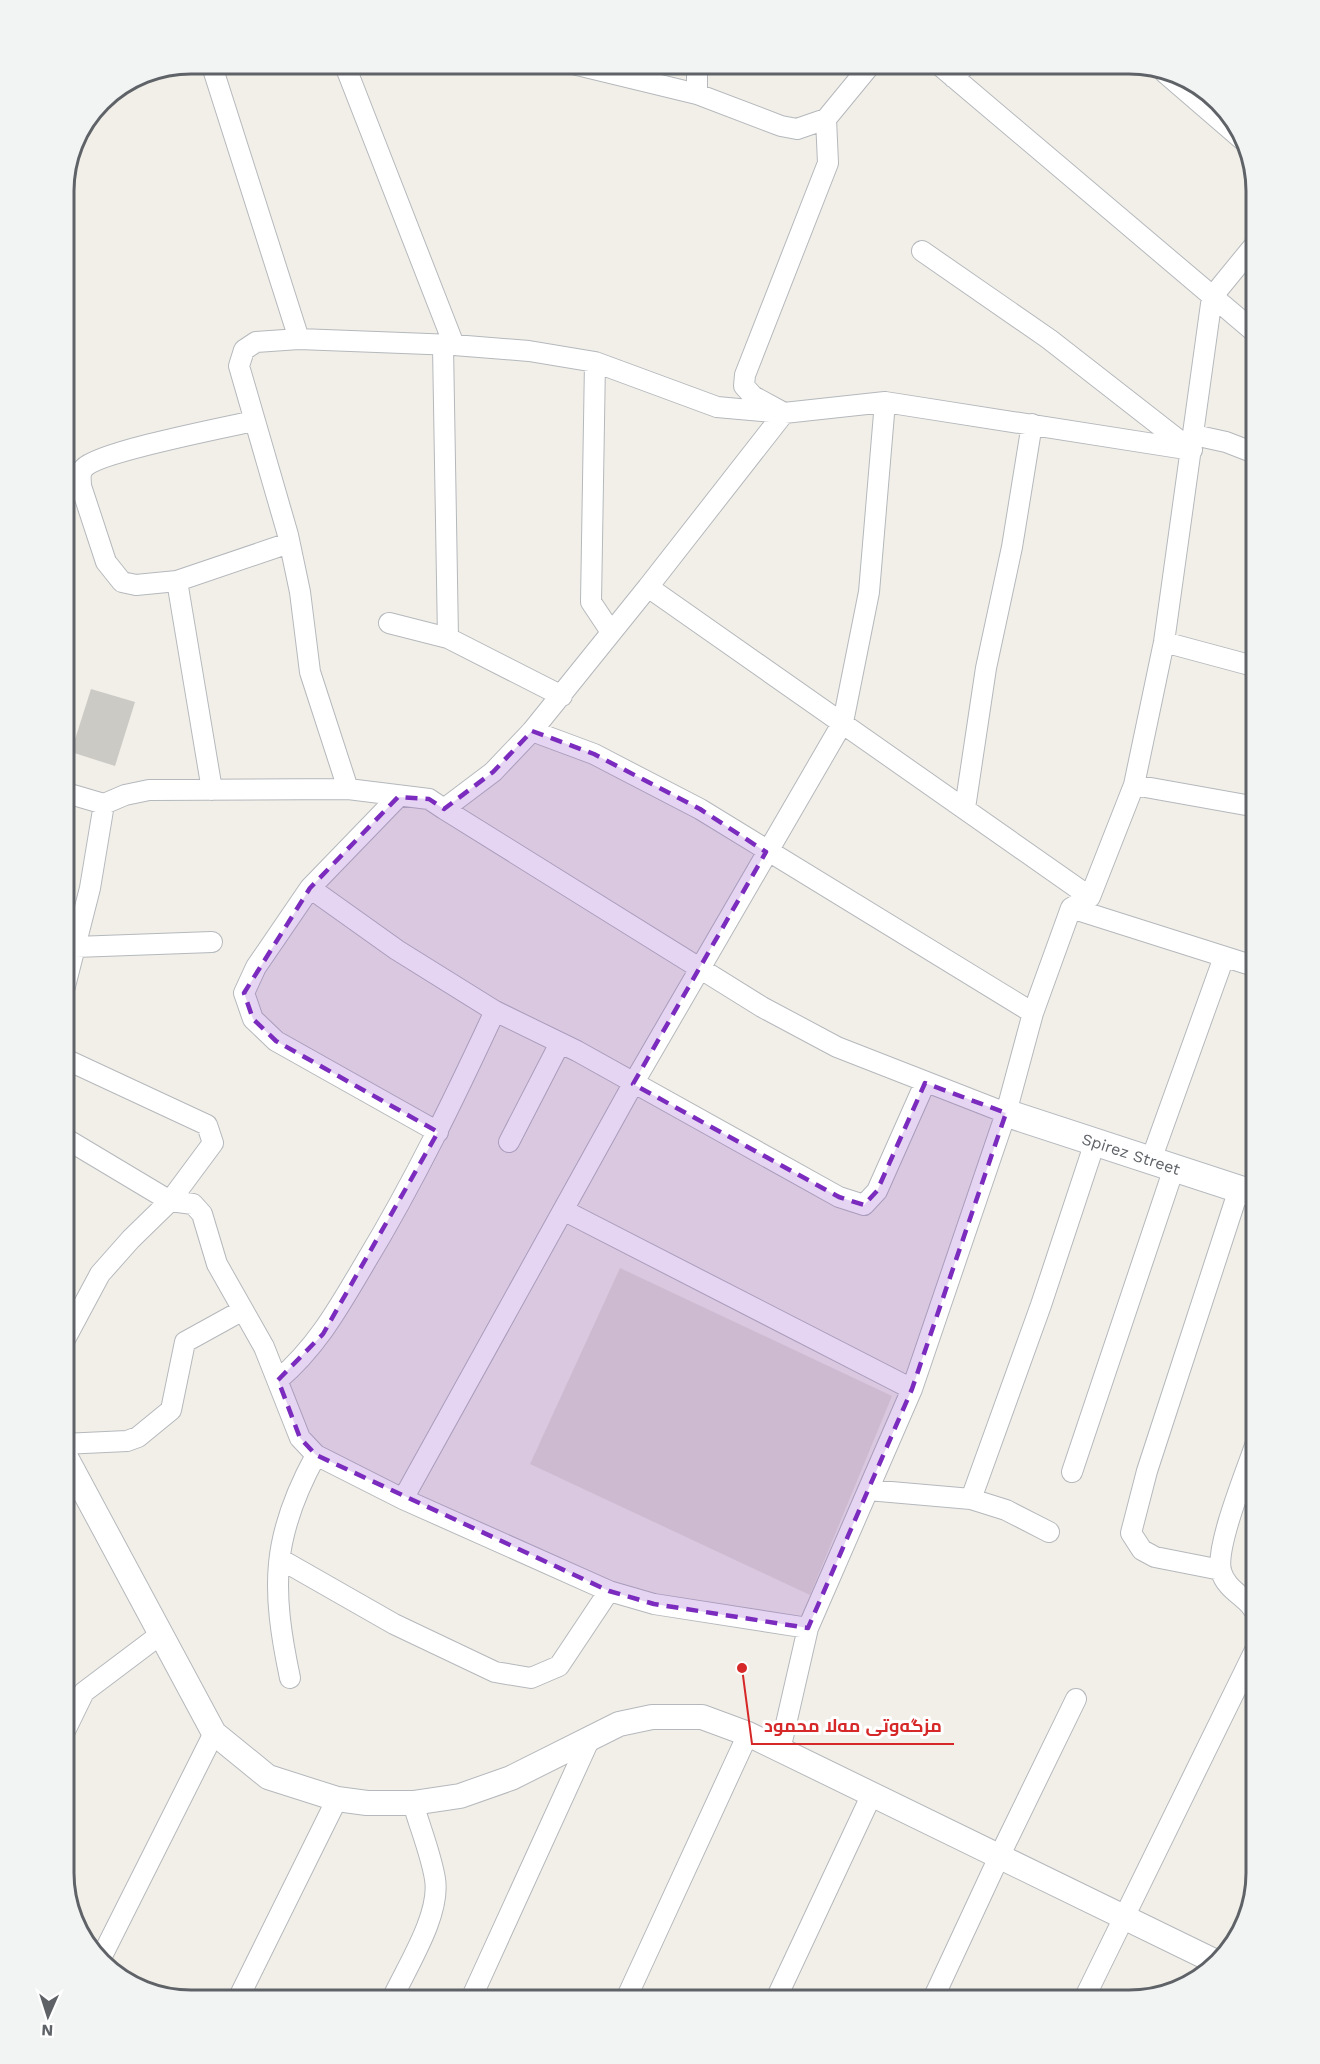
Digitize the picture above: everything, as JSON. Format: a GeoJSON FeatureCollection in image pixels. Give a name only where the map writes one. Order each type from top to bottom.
{"type":"FeatureCollection","features":[{"type":"Feature","properties":{"kind":"main road","name":"Spirez Street"},"geometry":{"type":"LineString","coordinates":[[1006,1113],[1246,1191]]}},
{"type":"Feature","properties":{"kind":"street"},"geometry":{"type":"LineString","coordinates":[[215,74],[298,339]]}},
{"type":"Feature","properties":{"kind":"street"},"geometry":{"type":"LineString","coordinates":[[348,74],[449,345],[448,638]]}},
{"type":"Feature","properties":{"kind":"street"},"geometry":{"type":"LineString","coordinates":[[614,74],[697,94],[781,126],[797,129],[826,119],[863,74]]}},
{"type":"Feature","properties":{"kind":"street"},"geometry":{"type":"LineString","coordinates":[[697,74],[697,94]]}},
{"type":"Feature","properties":{"kind":"street"},"geometry":{"type":"LineString","coordinates":[[949,74],[1246,325]]}},
{"type":"Feature","properties":{"kind":"street"},"geometry":{"type":"LineString","coordinates":[[954,78],[957,74]]}},
{"type":"Feature","properties":{"kind":"street"},"geometry":{"type":"LineString","coordinates":[[1181,86],[1227,126]]}},
{"type":"Feature","properties":{"kind":"street"},"geometry":{"type":"LineString","coordinates":[[784,413],[753,396],[744,386],[745,375],[828,163],[826,119]]}},
{"type":"Feature","properties":{"kind":"street"},"geometry":{"type":"LineString","coordinates":[[922,251],[1193,443]]}},
{"type":"Feature","properties":{"kind":"street"},"geometry":{"type":"LineString","coordinates":[[780,1750],[808,1628],[912,1389],[1006,1113],[1033,1013],[1071,908],[1090,897],[1134,785],[1164,642],[1212,297],[1246,255]]}},
{"type":"Feature","properties":{"kind":"street"},"geometry":{"type":"LineString","coordinates":[[348,789],[310,672],[300,592],[289,543],[240,366],[244,350],[256,342],[298,339],[449,345],[529,351],[595,362],[717,407],[784,413],[885,402],[1032,424],[1193,443],[1226,442],[1246,450]]}},
{"type":"Feature","properties":{"kind":"street"},"geometry":{"type":"LineString","coordinates":[[595,362],[591,602],[611,632]]}},
{"type":"Feature","properties":{"kind":"street"},"geometry":{"type":"LineString","coordinates":[[403,1499],[565,1211],[633,1084],[843,722],[868,592],[885,402]]}},
{"type":"Feature","properties":{"kind":"street"},"geometry":{"type":"LineString","coordinates":[[444,809],[493,772],[562,696],[784,413]]}},
{"type":"Feature","properties":{"kind":"street"},"geometry":{"type":"LineString","coordinates":[[254,421],[145,446],[84,468],[80,476],[81,486],[100,545],[114,574],[122,582],[136,585],[177,581],[289,543]]}},
{"type":"Feature","properties":{"kind":"street"},"geometry":{"type":"LineString","coordinates":[[965,808],[986,668],[1012,547],[1032,424]]}},
{"type":"Feature","properties":{"kind":"street"},"geometry":{"type":"LineString","coordinates":[[177,581],[212,790]]}},
{"type":"Feature","properties":{"kind":"street"},"geometry":{"type":"LineString","coordinates":[[648,587],[1090,897]]}},
{"type":"Feature","properties":{"kind":"street"},"geometry":{"type":"LineString","coordinates":[[389,623],[448,638],[562,696]]}},
{"type":"Feature","properties":{"kind":"street"},"geometry":{"type":"LineString","coordinates":[[1164,642],[1246,664]]}},
{"type":"Feature","properties":{"kind":"street"},"geometry":{"type":"LineString","coordinates":[[532,730],[594,754],[699,809],[1033,1013]]}},
{"type":"Feature","properties":{"kind":"street"},"geometry":{"type":"LineString","coordinates":[[1134,785],[1246,805]]}},
{"type":"Feature","properties":{"kind":"street"},"geometry":{"type":"LineString","coordinates":[[74,795],[104,804],[125,795],[148,790],[348,789],[398,797],[429,799],[762,1007],[837,1047],[1006,1113]]}},
{"type":"Feature","properties":{"kind":"street"},"geometry":{"type":"LineString","coordinates":[[398,797],[310,888],[256,968],[244,993],[253,1019],[276,1041],[438,1132]]}},
{"type":"Feature","properties":{"kind":"street"},"geometry":{"type":"LineString","coordinates":[[74,951],[90,888],[104,804]]}},
{"type":"Feature","properties":{"kind":"street"},"geometry":{"type":"LineString","coordinates":[[310,888],[397,950],[495,1011],[560,1043],[839,1197],[864,1205],[878,1191],[925,1083]]}},
{"type":"Feature","properties":{"kind":"street"},"geometry":{"type":"LineString","coordinates":[[1071,908],[1246,964]]}},
{"type":"Feature","properties":{"kind":"street"},"geometry":{"type":"LineString","coordinates":[[75,947],[212,942]]}},
{"type":"Feature","properties":{"kind":"street"},"geometry":{"type":"LineString","coordinates":[[1072,1472],[1224,957]]}},
{"type":"Feature","properties":{"kind":"street"},"geometry":{"type":"LineString","coordinates":[[278,1380],[301,1361],[323,1334],[397,1211],[438,1132],[495,1011]]}},
{"type":"Feature","properties":{"kind":"street"},"geometry":{"type":"LineString","coordinates":[[509,1142],[560,1043]]}},
{"type":"Feature","properties":{"kind":"street"},"geometry":{"type":"LineString","coordinates":[[74,1063],[207,1125],[213,1143],[170,1201],[131,1239],[100,1274],[74,1322]]}},
{"type":"Feature","properties":{"kind":"street"},"geometry":{"type":"LineString","coordinates":[[970,1499],[1041,1305],[1095,1142]]}},
{"type":"Feature","properties":{"kind":"street"},"geometry":{"type":"LineString","coordinates":[[74,1144],[170,1201],[193,1204],[202,1214],[217,1264],[264,1347],[300,1438],[316,1455],[403,1499],[609,1591],[654,1604],[808,1628]]}},
{"type":"Feature","properties":{"kind":"street"},"geometry":{"type":"LineString","coordinates":[[1221,1570],[1155,1557],[1142,1551],[1131,1533],[1147,1471],[1246,1198]]}},
{"type":"Feature","properties":{"kind":"street"},"geometry":{"type":"LineString","coordinates":[[565,1211],[912,1389]]}},
{"type":"Feature","properties":{"kind":"street"},"geometry":{"type":"LineString","coordinates":[[74,1443],[127,1441],[138,1437],[171,1410],[185,1342],[243,1310]]}},
{"type":"Feature","properties":{"kind":"street"},"geometry":{"type":"LineString","coordinates":[[290,1678],[278,1606],[276,1579],[292,1503],[316,1455]]}},
{"type":"Feature","properties":{"kind":"street"},"geometry":{"type":"LineString","coordinates":[[74,1473],[214,1733],[268,1777],[337,1800],[412,1803],[460,1796],[511,1778],[619,1724],[652,1717],[702,1717],[748,1734],[1209,1959]]}},
{"type":"Feature","properties":{"kind":"street"},"geometry":{"type":"LineString","coordinates":[[868,1490],[970,1499],[1006,1509],[1049,1532]]}},
{"type":"Feature","properties":{"kind":"street"},"geometry":{"type":"LineString","coordinates":[[1246,1501],[1222,1544],[1221,1570],[1229,1588],[1246,1600]]}},
{"type":"Feature","properties":{"kind":"street"},"geometry":{"type":"LineString","coordinates":[[280,1558],[394,1624],[495,1672],[531,1678],[559,1666],[609,1591]]}},
{"type":"Feature","properties":{"kind":"street"},"geometry":{"type":"LineString","coordinates":[[74,1712],[84,1692],[160,1634]]}},
{"type":"Feature","properties":{"kind":"street"},"geometry":{"type":"LineString","coordinates":[[1088,1990],[1246,1668]]}},
{"type":"Feature","properties":{"kind":"street"},"geometry":{"type":"LineString","coordinates":[[937,1990],[999,1857],[1077,1699]]}},
{"type":"Feature","properties":{"kind":"street"},"geometry":{"type":"LineString","coordinates":[[104,1952],[214,1733]]}},
{"type":"Feature","properties":{"kind":"street"},"geometry":{"type":"LineString","coordinates":[[631,1990],[748,1734]]}},
{"type":"Feature","properties":{"kind":"street"},"geometry":{"type":"LineString","coordinates":[[475,1990],[591,1736]]}},
{"type":"Feature","properties":{"kind":"street"},"geometry":{"type":"LineString","coordinates":[[780,1990],[872,1794]]}},
{"type":"Feature","properties":{"kind":"street"},"geometry":{"type":"LineString","coordinates":[[242,1990],[337,1800]]}},
{"type":"Feature","properties":{"kind":"street"},"geometry":{"type":"LineString","coordinates":[[396,1990],[430,1917],[435,1898],[435,1880],[412,1803]]}},
{"type":"Feature","properties":{"kind":"highlighted area"},"geometry":{"type":"Polygon","coordinates":[[[532,731],[594,754],[700,809],[766,852],[633,1084],[839,1197],[864,1205],[877,1191],[925,1083],[1006,1113],[912,1389],[808,1628],[654,1604],[609,1591],[316,1455],[300,1438],[278,1380],[323,1334],[438,1132],[276,1041],[253,1019],[244,993],[310,888],[398,797],[429,799],[444,809],[493,772],[532,731]]]}},
{"type":"Feature","properties":{"kind":"shaded area"},"geometry":{"type":"Polygon","coordinates":[[[620,1268],[892,1396],[810,1595],[530,1464],[620,1268]]]}},
{"type":"Feature","properties":{"kind":"building"},"geometry":{"type":"Polygon","coordinates":[[[91,689],[135,702],[115,766],[74,753],[74,743],[91,689]]]}},
{"type":"Feature","properties":{"kind":"place","name":"مزگه‌وتی مه‌لا محمود"},"geometry":{"type":"Point","coordinates":[742,1668]}}]}
